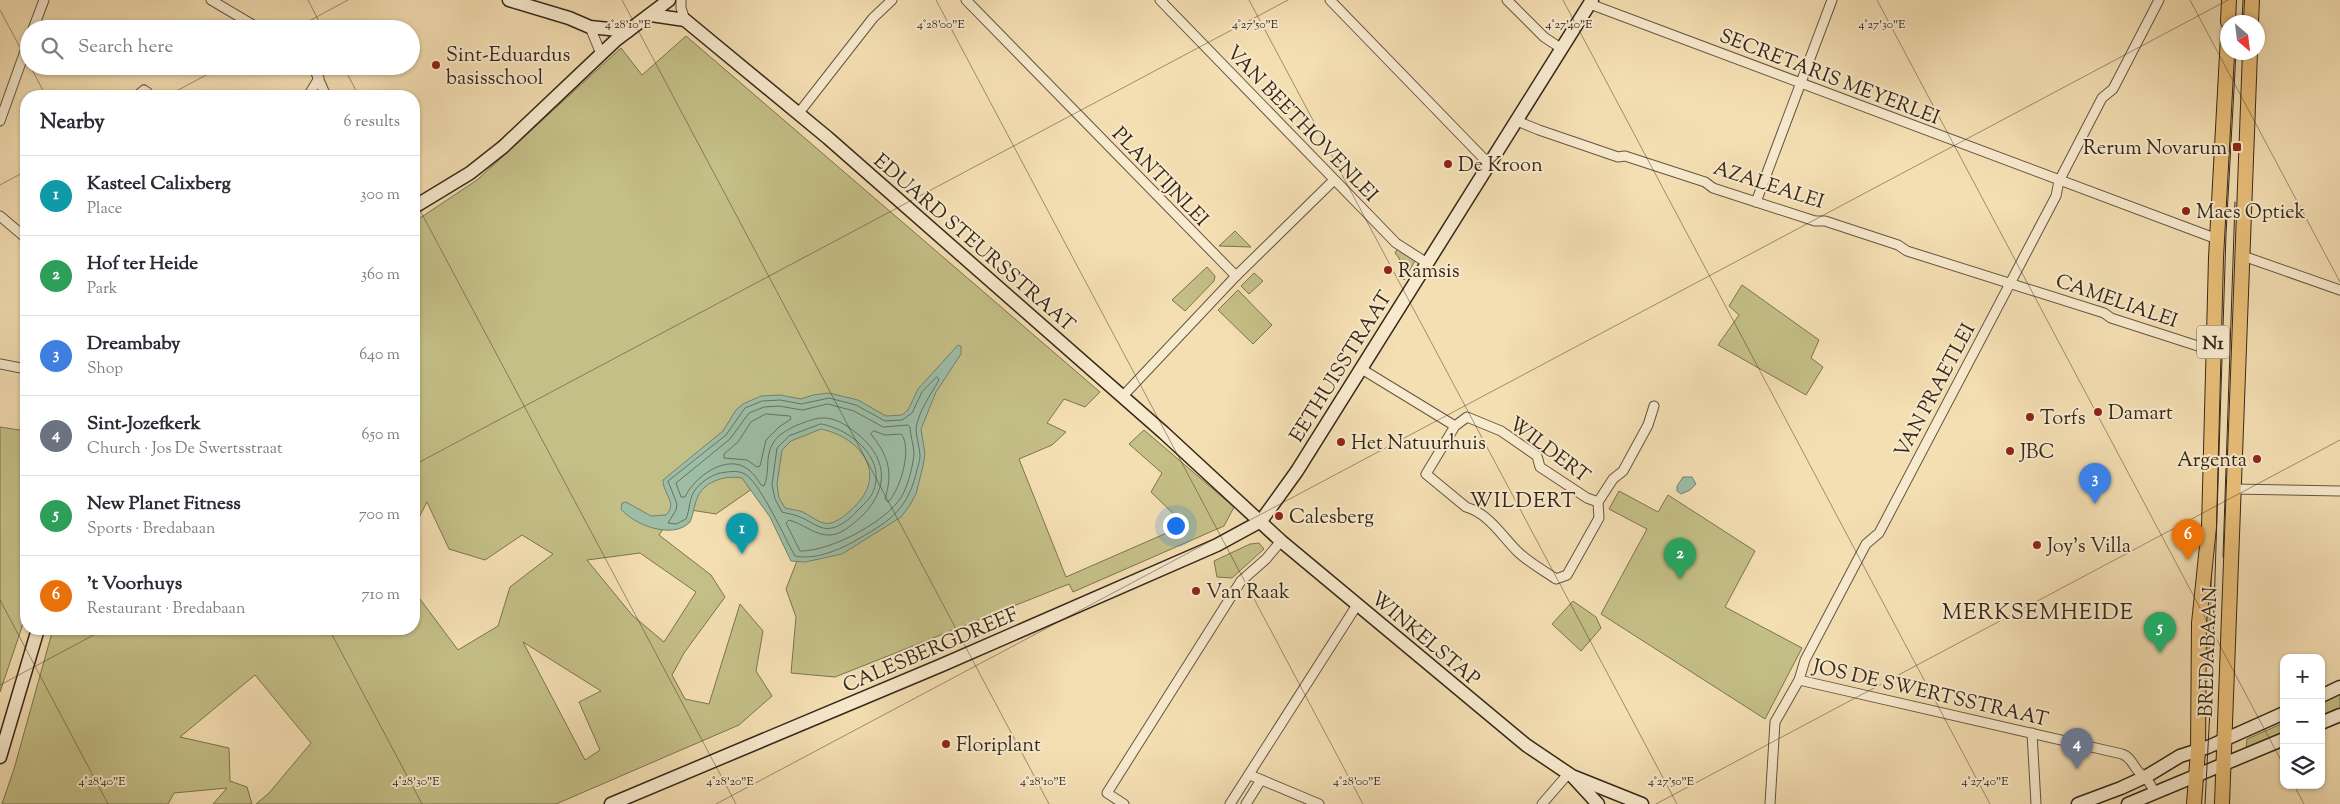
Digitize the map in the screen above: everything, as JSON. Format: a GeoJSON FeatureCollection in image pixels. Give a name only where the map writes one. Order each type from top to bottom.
{"type":"FeatureCollection","features":[{"type":"Feature","properties":{"kind":"main road"},"geometry":{"type":"LineString","coordinates":[[2228,15],[2229,0]]}},
{"type":"Feature","properties":{"kind":"main road"},"geometry":{"type":"LineString","coordinates":[[2251,15],[2252,0]]}},
{"type":"Feature","properties":{"kind":"main road","name":"BREDABAAN"},"geometry":{"type":"LineString","coordinates":[[2194,804],[2198,751],[2199,623],[2209,526],[2217,239],[2227,60]]}},
{"type":"Feature","properties":{"kind":"main road","name":"BREDABAAN"},"geometry":{"type":"LineString","coordinates":[[2222,804],[2250,60]]}},
{"type":"Feature","properties":{"kind":"street"},"geometry":{"type":"LineString","coordinates":[[36,20],[44,0]]}},
{"type":"Feature","properties":{"kind":"street"},"geometry":{"type":"LineString","coordinates":[[212,0],[245,20]]}},
{"type":"Feature","properties":{"kind":"street"},"geometry":{"type":"LineString","coordinates":[[509,0],[569,18],[590,27],[628,31]]}},
{"type":"Feature","properties":{"kind":"street"},"geometry":{"type":"LineString","coordinates":[[420,204],[470,173],[503,147],[601,54],[669,0]]}},
{"type":"Feature","properties":{"kind":"street"},"geometry":{"type":"LineString","coordinates":[[651,15],[685,20],[681,8],[681,0]]}},
{"type":"Feature","properties":{"kind":"street"},"geometry":{"type":"LineString","coordinates":[[798,114],[873,18],[892,0]]}},
{"type":"Feature","properties":{"kind":"street","name":"PLANTIJNLEI"},"geometry":{"type":"LineString","coordinates":[[966,0],[1236,276]]}},
{"type":"Feature","properties":{"kind":"street","name":"VAN BEETHOVENLEI"},"geometry":{"type":"LineString","coordinates":[[1160,0],[1396,243],[1427,263]]}},
{"type":"Feature","properties":{"kind":"street"},"geometry":{"type":"LineString","coordinates":[[1330,0],[1490,165]]}},
{"type":"Feature","properties":{"kind":"street"},"geometry":{"type":"LineString","coordinates":[[1506,0],[1544,37],[1562,49]]}},
{"type":"Feature","properties":{"kind":"street"},"geometry":{"type":"LineString","coordinates":[[1756,202],[1832,0]]}},
{"type":"Feature","properties":{"kind":"street","name":"VAN PRAETLEI"},"geometry":{"type":"LineString","coordinates":[[1770,804],[1775,722],[1799,680],[1805,660],[1866,544],[1879,533],[2010,284],[2056,196],[2059,181],[2102,98],[2113,89],[2159,0]]}},
{"type":"Feature","properties":{"kind":"street","name":"EETHUISSTRAAT"},"geometry":{"type":"LineString","coordinates":[[1261,521],[1296,471],[1591,2]]}},
{"type":"Feature","properties":{"kind":"street","name":"SECRETARIS MEYERLEI"},"geometry":{"type":"LineString","coordinates":[[1591,2],[1801,84],[2217,239]]}},
{"type":"Feature","properties":{"kind":"street","name":"EDUARD STEURSSTRAAT"},"geometry":{"type":"LineString","coordinates":[[685,20],[843,151],[1261,521]]}},
{"type":"Feature","properties":{"kind":"street"},"geometry":{"type":"LineString","coordinates":[[590,27],[601,54]]}},
{"type":"Feature","properties":{"kind":"street"},"geometry":{"type":"LineString","coordinates":[[0,121],[20,65]]}},
{"type":"Feature","properties":{"kind":"street"},"geometry":{"type":"LineString","coordinates":[[318,75],[324,90]]}},
{"type":"Feature","properties":{"kind":"street"},"geometry":{"type":"LineString","coordinates":[[312,90],[319,78]]}},
{"type":"Feature","properties":{"kind":"street","name":"AZALEALEI"},"geometry":{"type":"LineString","coordinates":[[1517,121],[1618,157],[1625,156],[1705,182],[1713,188],[1815,221],[1825,221],[1898,245],[1907,251],[2010,284]]}},
{"type":"Feature","properties":{"kind":"street"},"geometry":{"type":"LineString","coordinates":[[1122,397],[1236,276],[1334,180]]}},
{"type":"Feature","properties":{"kind":"street"},"geometry":{"type":"LineString","coordinates":[[0,216],[20,233]]}},
{"type":"Feature","properties":{"kind":"street"},"geometry":{"type":"LineString","coordinates":[[2243,256],[2340,290]]}},
{"type":"Feature","properties":{"kind":"street","name":"CAMELIALEI"},"geometry":{"type":"LineString","coordinates":[[2010,284],[2201,347],[2213,346]]}},
{"type":"Feature","properties":{"kind":"street"},"geometry":{"type":"LineString","coordinates":[[0,364],[20,368]]}},
{"type":"Feature","properties":{"kind":"street"},"geometry":{"type":"LineString","coordinates":[[1360,368],[1455,426]]}},
{"type":"Feature","properties":{"kind":"street","name":"WILDERT"},"geometry":{"type":"LineString","coordinates":[[1598,502],[1587,498],[1540,467],[1537,456],[1501,431],[1467,417],[1455,426],[1426,474],[1466,507],[1474,510],[1508,539],[1517,551],[1556,579],[1567,575],[1599,518],[1598,502],[1613,479],[1623,471],[1648,425],[1654,406]]}},
{"type":"Feature","properties":{"kind":"street"},"geometry":{"type":"LineString","coordinates":[[2233,489],[2340,491]]}},
{"type":"Feature","properties":{"kind":"street","name":"WINKELSTAP"},"geometry":{"type":"LineString","coordinates":[[1261,521],[1281,541],[1526,745],[1570,775],[1598,804]]}},
{"type":"Feature","properties":{"kind":"street","name":"CALESBERGDREEF"},"geometry":{"type":"LineString","coordinates":[[611,804],[942,665],[1170,566],[1217,545],[1261,521]]}},
{"type":"Feature","properties":{"kind":"street"},"geometry":{"type":"LineString","coordinates":[[1124,804],[1106,793],[1241,581],[1266,559],[1281,541]]}},
{"type":"Feature","properties":{"kind":"street"},"geometry":{"type":"LineString","coordinates":[[1230,804],[1357,605]]}},
{"type":"Feature","properties":{"kind":"street"},"geometry":{"type":"LineString","coordinates":[[0,757],[36,635]]}},
{"type":"Feature","properties":{"kind":"street","name":"JOS DE SWERTSSTRAAT"},"geometry":{"type":"LineString","coordinates":[[1799,680],[2122,754],[2130,758],[2138,770],[2147,776],[2155,792]]}},
{"type":"Feature","properties":{"kind":"street"},"geometry":{"type":"LineString","coordinates":[[2325,694],[2340,687]]}},
{"type":"Feature","properties":{"kind":"street"},"geometry":{"type":"LineString","coordinates":[[2078,804],[2147,776],[2180,756],[2198,751],[2280,715]]}},
{"type":"Feature","properties":{"kind":"street"},"geometry":{"type":"LineString","coordinates":[[2325,721],[2340,715]]}},
{"type":"Feature","properties":{"kind":"street"},"geometry":{"type":"LineString","coordinates":[[2032,732],[2036,804]]}},
{"type":"Feature","properties":{"kind":"street"},"geometry":{"type":"LineString","coordinates":[[2128,804],[2280,741]]}},
{"type":"Feature","properties":{"kind":"street"},"geometry":{"type":"LineString","coordinates":[[1250,775],[1319,804]]}},
{"type":"Feature","properties":{"kind":"street"},"geometry":{"type":"LineString","coordinates":[[1542,804],[1570,775]]}},
{"type":"Feature","properties":{"kind":"street","name":"WINKELSTAP"},"geometry":{"type":"LineString","coordinates":[[1570,775],[1642,804]]}},
{"type":"Feature","properties":{"kind":"street"},"geometry":{"type":"LineString","coordinates":[[1246,804],[1261,780]]}},
{"type":"Feature","properties":{"kind":"shaded area"},"geometry":{"type":"Polygon","coordinates":[[[686,36],[1100,392],[1085,407],[1064,399],[1047,423],[1066,432],[1052,445],[1019,459],[1066,577],[1185,525],[1151,492],[1162,473],[1129,444],[1144,430],[1234,507],[1224,526],[1073,592],[1069,584],[835,677],[791,673],[796,617],[786,589],[800,553],[762,482],[716,514],[678,508],[659,535],[711,575],[725,597],[684,653],[672,675],[685,699],[709,704],[740,604],[763,631],[756,671],[772,696],[739,725],[556,804],[256,804],[269,793],[311,743],[255,675],[180,737],[229,748],[230,781],[247,787],[252,804],[213,804],[227,788],[174,793],[168,804],[2,804],[14,769],[51,635],[420,635],[420,599],[458,650],[498,626],[510,587],[553,554],[522,535],[485,560],[449,549],[427,502],[420,515],[420,218],[477,180],[621,48],[642,75],[686,36]],[[640,553],[587,560],[632,615],[664,642],[696,592],[640,553]],[[523,642],[585,760],[600,750],[579,702],[601,691],[523,642]]]}},
{"type":"Feature","properties":{"kind":"shaded area"},"geometry":{"type":"Polygon","coordinates":[[[1235,231],[1251,247],[1219,246],[1235,231]]]}},
{"type":"Feature","properties":{"kind":"shaded area"},"geometry":{"type":"Polygon","coordinates":[[[1398,248],[1416,259],[1404,280],[1399,258],[1395,253],[1398,248]]]}},
{"type":"Feature","properties":{"kind":"shaded area"},"geometry":{"type":"Polygon","coordinates":[[[1207,267],[1215,276],[1214,281],[1185,311],[1172,300],[1207,267]]]}},
{"type":"Feature","properties":{"kind":"shaded area"},"geometry":{"type":"Polygon","coordinates":[[[1254,273],[1263,281],[1249,294],[1241,286],[1254,273]]]}},
{"type":"Feature","properties":{"kind":"shaded area"},"geometry":{"type":"Polygon","coordinates":[[[1742,285],[1819,340],[1811,358],[1823,367],[1806,395],[1718,345],[1739,315],[1729,306],[1742,285]]]}},
{"type":"Feature","properties":{"kind":"shaded area"},"geometry":{"type":"Polygon","coordinates":[[[1238,290],[1272,325],[1253,344],[1218,310],[1238,290]]]}},
{"type":"Feature","properties":{"kind":"shaded area"},"geometry":{"type":"Polygon","coordinates":[[[0,427],[20,430],[20,633],[0,692],[0,427]]]}},
{"type":"Feature","properties":{"kind":"shaded area"},"geometry":{"type":"Polygon","coordinates":[[[1619,491],[1658,512],[1668,495],[1755,551],[1725,607],[1802,648],[1765,719],[1601,614],[1647,529],[1609,509],[1619,491]]]}},
{"type":"Feature","properties":{"kind":"shaded area"},"geometry":{"type":"Polygon","coordinates":[[[1259,543],[1264,549],[1232,578],[1217,577],[1214,561],[1250,544],[1259,543]]]}},
{"type":"Feature","properties":{"kind":"shaded area"},"geometry":{"type":"Polygon","coordinates":[[[2212,562],[2209,665],[2207,665],[2205,618],[2212,562]]]}},
{"type":"Feature","properties":{"kind":"shaded area"},"geometry":{"type":"Polygon","coordinates":[[[1573,601],[1596,617],[1601,628],[1581,651],[1552,624],[1573,601]]]}},
{"type":"Feature","properties":{"kind":"shaded area"},"geometry":{"type":"Polygon","coordinates":[[[2340,693],[2340,708],[2325,714],[2325,699],[2340,693]]]}},
{"type":"Feature","properties":{"kind":"shaded area"},"geometry":{"type":"Polygon","coordinates":[[[2280,724],[2280,734],[2246,749],[2247,739],[2280,724]]]}},
{"type":"Feature","properties":{"kind":"water"},"geometry":{"type":"Polygon","coordinates":[[[958,345],[961,346],[961,354],[936,392],[921,429],[925,454],[916,494],[910,505],[901,517],[842,554],[805,562],[791,561],[770,517],[742,478],[730,477],[711,482],[698,496],[690,522],[674,530],[664,530],[644,525],[621,509],[622,503],[626,502],[651,516],[666,515],[671,506],[663,480],[723,431],[736,410],[743,404],[761,396],[780,395],[801,399],[829,393],[858,400],[886,416],[902,415],[908,410],[918,389],[958,345]],[[821,429],[791,441],[782,450],[777,484],[779,498],[785,508],[804,512],[823,523],[835,522],[848,513],[865,493],[869,480],[869,469],[865,458],[857,448],[835,433],[821,429]]]}},
{"type":"Feature","properties":{"kind":"water"},"geometry":{"type":"Polygon","coordinates":[[[1683,477],[1692,477],[1696,484],[1690,490],[1681,494],[1677,491],[1677,486],[1683,477]]]}},
{"type":"Feature","properties":{"kind":"tram line"},"geometry":{"type":"LineString","coordinates":[[2242,15],[2243,0]]}},
{"type":"Feature","properties":{"kind":"tram line"},"geometry":{"type":"LineString","coordinates":[[2205,804],[2212,671],[2226,234],[2236,60]]}},
{"type":"Feature","properties":{"kind":"tram line"},"geometry":{"type":"LineString","coordinates":[[2223,557],[2235,202]]}},
{"type":"Feature","properties":{"kind":"place","name":"Sint-Eduardus basisschool"},"geometry":{"type":"Point","coordinates":[436,65]}},
{"type":"Feature","properties":{"kind":"place","name":"Rerum Novarum"},"geometry":{"type":"Point","coordinates":[2237,147]}},
{"type":"Feature","properties":{"kind":"place","name":"De Kroon"},"geometry":{"type":"Point","coordinates":[1448,164]}},
{"type":"Feature","properties":{"kind":"place","name":"Maes Optiek"},"geometry":{"type":"Point","coordinates":[2186,211]}},
{"type":"Feature","properties":{"kind":"place","name":"Ramsis"},"geometry":{"type":"Point","coordinates":[1388,270]}},
{"type":"Feature","properties":{"kind":"place","name":"Damart"},"geometry":{"type":"Point","coordinates":[2098,412]}},
{"type":"Feature","properties":{"kind":"place","name":"Torfs"},"geometry":{"type":"Point","coordinates":[2030,417]}},
{"type":"Feature","properties":{"kind":"place","name":"Het Natuurhuis"},"geometry":{"type":"Point","coordinates":[1341,442]}},
{"type":"Feature","properties":{"kind":"place","name":"JBC"},"geometry":{"type":"Point","coordinates":[2010,451]}},
{"type":"Feature","properties":{"kind":"place","name":"Argenta"},"geometry":{"type":"Point","coordinates":[2257,459]}},
{"type":"Feature","properties":{"kind":"place","name":"Dreambaby"},"geometry":{"type":"Point","coordinates":[2095,504]}},
{"type":"Feature","properties":{"kind":"place","name":"Calesberg"},"geometry":{"type":"Point","coordinates":[1279,516]}},
{"type":"Feature","properties":{"kind":"place","name":"Joy's Villa"},"geometry":{"type":"Point","coordinates":[2037,545]}},
{"type":"Feature","properties":{"kind":"place","name":"Kasteel Calixberg"},"geometry":{"type":"Point","coordinates":[742,554]}},
{"type":"Feature","properties":{"kind":"place","name":"'t Voorhuys"},"geometry":{"type":"Point","coordinates":[2188,560]}},
{"type":"Feature","properties":{"kind":"place","name":"Hof ter Heide"},"geometry":{"type":"Point","coordinates":[1680,579]}},
{"type":"Feature","properties":{"kind":"place","name":"Van Raak"},"geometry":{"type":"Point","coordinates":[1196,591]}},
{"type":"Feature","properties":{"kind":"place","name":"New Planet Fitness"},"geometry":{"type":"Point","coordinates":[2160,653]}},
{"type":"Feature","properties":{"kind":"place","name":"Floriplant"},"geometry":{"type":"Point","coordinates":[946,744]}},
{"type":"Feature","properties":{"kind":"place","name":"Sint-Jozefkerk"},"geometry":{"type":"Point","coordinates":[2077,769]}},
{"type":"Feature","properties":{"kind":"district","name":"WILDERT"},"geometry":{"type":"Point","coordinates":[1523,500]}},
{"type":"Feature","properties":{"kind":"district","name":"MERKSEMHEIDE"},"geometry":{"type":"Point","coordinates":[2038,611]}}]}
